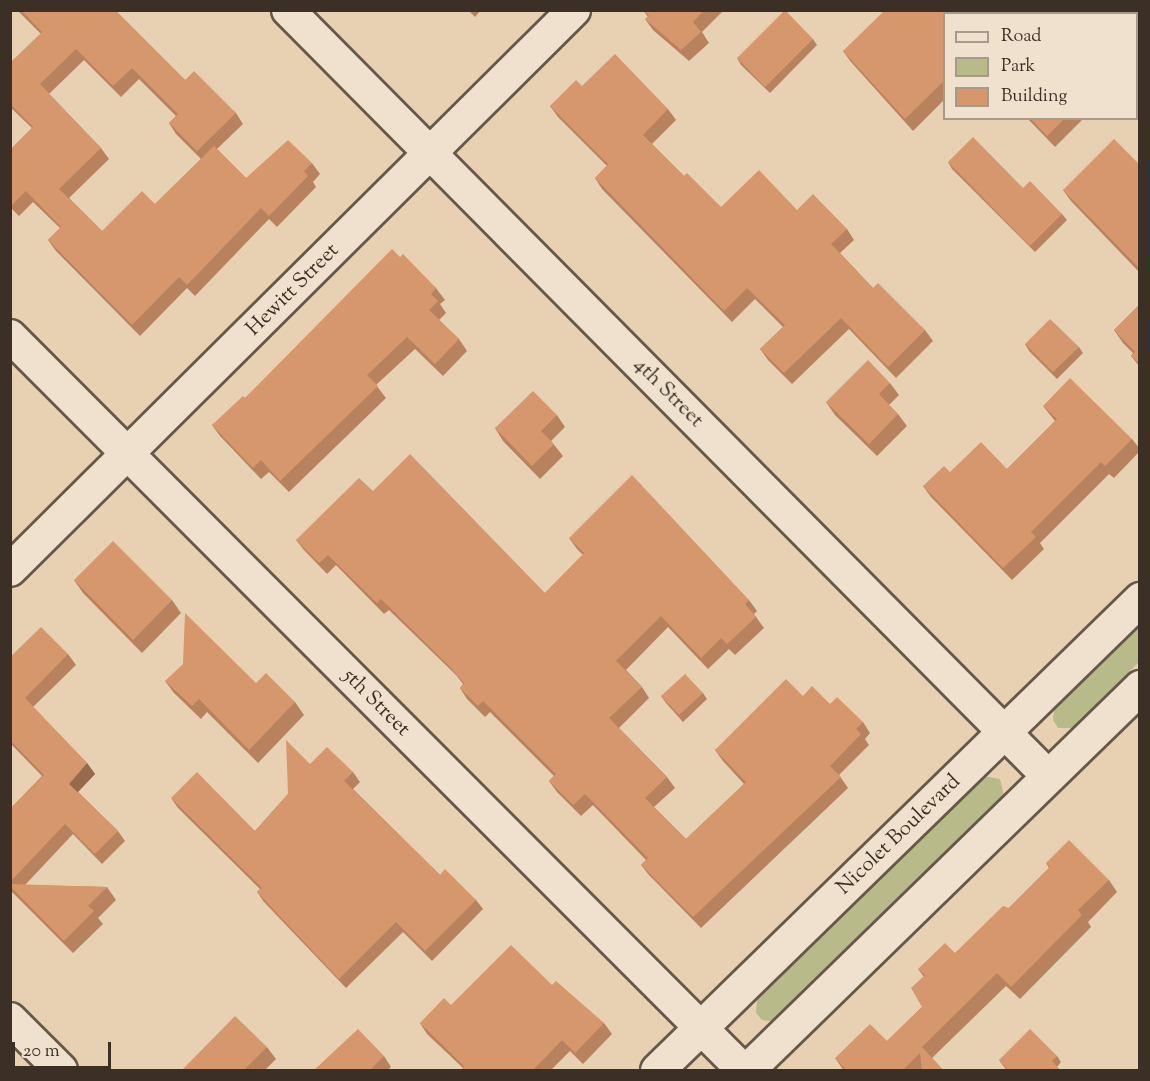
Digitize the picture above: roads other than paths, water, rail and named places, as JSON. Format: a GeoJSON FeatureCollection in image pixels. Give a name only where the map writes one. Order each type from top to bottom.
{"type":"FeatureCollection","features":[{"type":"Feature","properties":{"kind":"street","name":"4th Street"},"geometry":{"type":"LineString","coordinates":[[288,10],[1048,776]]}},
{"type":"Feature","properties":{"kind":"street","name":"Hewitt Street"},"geometry":{"type":"LineString","coordinates":[[10,570],[574,10]]}},
{"type":"Feature","properties":{"kind":"street","name":"5th Street"},"geometry":{"type":"LineString","coordinates":[[10,336],[745,1071]]}},
{"type":"Feature","properties":{"kind":"street","name":"Nicolet Boulevard"},"geometry":{"type":"LineString","coordinates":[[657,1071],[699,1027],[1005,733],[1140,599]]}},
{"type":"Feature","properties":{"kind":"street"},"geometry":{"type":"LineString","coordinates":[[745,1071],[1140,687]]}},
{"type":"Feature","properties":{"kind":"street"},"geometry":{"type":"LineString","coordinates":[[10,1019],[61,1071]]}}]}
